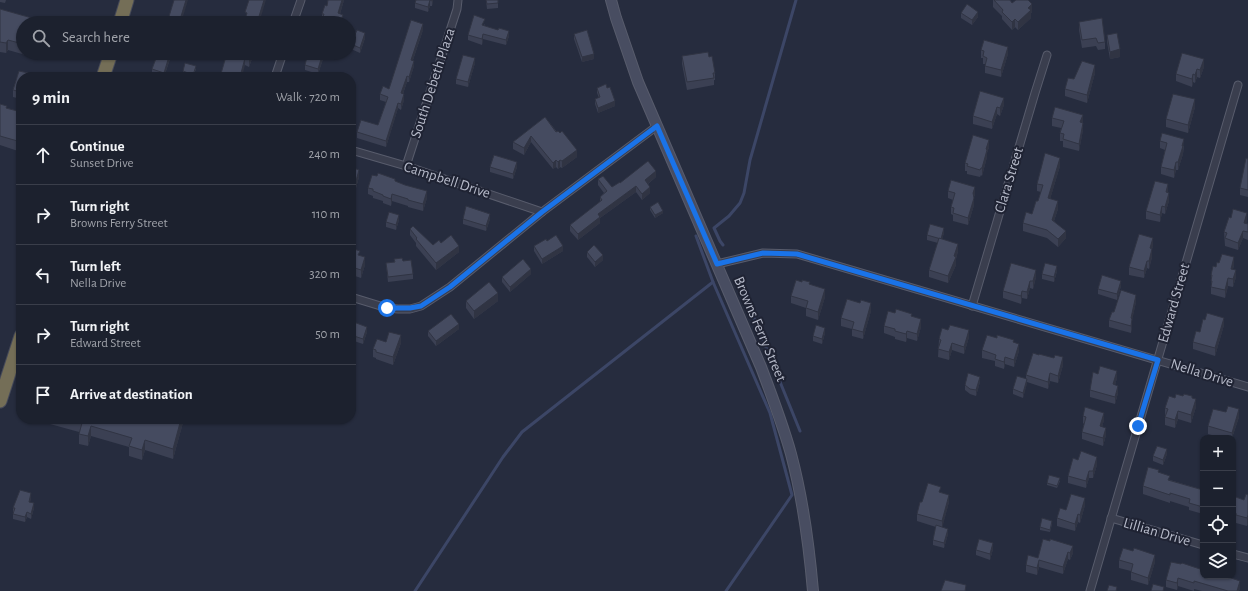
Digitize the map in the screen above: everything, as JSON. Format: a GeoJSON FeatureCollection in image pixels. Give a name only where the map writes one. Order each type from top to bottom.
{"type":"FeatureCollection","features":[{"type":"Feature","properties":{"kind":"highway"},"geometry":{"type":"LineString","coordinates":[[122,16],[127,0]]}},
{"type":"Feature","properties":{"kind":"highway"},"geometry":{"type":"LineString","coordinates":[[107,72],[109,60]]}},
{"type":"Feature","properties":{"kind":"highway"},"geometry":{"type":"LineString","coordinates":[[0,402],[16,352]]}},
{"type":"Feature","properties":{"kind":"street"},"geometry":{"type":"LineString","coordinates":[[295,16],[301,0]]}},
{"type":"Feature","properties":{"kind":"street","name":"South Debeth Plaza"},"geometry":{"type":"LineString","coordinates":[[406,166],[457,9],[458,0]]}},
{"type":"Feature","properties":{"kind":"street","name":"Browns Ferry Street"},"geometry":{"type":"LineString","coordinates":[[611,0],[638,82],[761,367],[778,410],[791,455],[801,499],[809,544],[814,591]]}},
{"type":"Feature","properties":{"kind":"street","name":"Clara Street"},"geometry":{"type":"LineString","coordinates":[[972,306],[1034,93],[1048,55]]}},
{"type":"Feature","properties":{"kind":"street"},"geometry":{"type":"LineString","coordinates":[[276,72],[280,60]]}},
{"type":"Feature","properties":{"kind":"street","name":"Edward Street"},"geometry":{"type":"LineString","coordinates":[[1090,591],[1238,85]]}},
{"type":"Feature","properties":{"kind":"street"},"geometry":{"type":"LineString","coordinates":[[356,299],[387,308],[398,309],[421,306],[450,287],[542,212],[657,126]]}},
{"type":"Feature","properties":{"kind":"street","name":"Campbell Drive"},"geometry":{"type":"LineString","coordinates":[[356,151],[406,166],[542,212]]}},
{"type":"Feature","properties":{"kind":"street","name":"Nella Drive"},"geometry":{"type":"LineString","coordinates":[[717,264],[763,253],[797,254],[1248,387]]}},
{"type":"Feature","properties":{"kind":"street","name":"Lillian Drive"},"geometry":{"type":"LineString","coordinates":[[1111,518],[1200,544]]}},
{"type":"Feature","properties":{"kind":"street"},"geometry":{"type":"LineString","coordinates":[[1236,555],[1248,558]]}},
{"type":"Feature","properties":{"kind":"building"},"geometry":{"type":"Polygon","coordinates":[[[174,0],[186,0],[181,16],[169,16],[174,0]]]}},
{"type":"Feature","properties":{"kind":"building"},"geometry":{"type":"Polygon","coordinates":[[[249,0],[264,0],[259,16],[246,16],[247,13],[245,12],[249,0]]]}},
{"type":"Feature","properties":{"kind":"building"},"geometry":{"type":"Polygon","coordinates":[[[328,0],[342,0],[338,13],[343,16],[323,16],[324,14],[322,14],[325,5],[327,6],[328,0]]]}},
{"type":"Feature","properties":{"kind":"building"},"geometry":{"type":"Polygon","coordinates":[[[416,0],[430,0],[428,7],[415,3],[416,0]]]}},
{"type":"Feature","properties":{"kind":"building"},"geometry":{"type":"Polygon","coordinates":[[[486,0],[498,0],[498,3],[487,4],[486,0]]]}},
{"type":"Feature","properties":{"kind":"building"},"geometry":{"type":"Polygon","coordinates":[[[994,0],[1010,0],[1012,3],[1016,0],[1028,0],[1032,4],[1028,8],[1031,10],[1018,22],[1015,19],[1012,22],[1002,12],[1003,10],[994,0]]]}},
{"type":"Feature","properties":{"kind":"building"},"geometry":{"type":"Polygon","coordinates":[[[967,4],[978,12],[972,20],[961,13],[967,4]]]}},
{"type":"Feature","properties":{"kind":"building"},"geometry":{"type":"Polygon","coordinates":[[[0,9],[25,16],[16,16],[16,42],[8,40],[6,43],[0,42],[0,9]]]}},
{"type":"Feature","properties":{"kind":"building"},"geometry":{"type":"Polygon","coordinates":[[[474,15],[485,19],[482,25],[498,30],[499,28],[509,31],[506,40],[483,34],[482,39],[468,35],[474,15]]]}},
{"type":"Feature","properties":{"kind":"building"},"geometry":{"type":"Polygon","coordinates":[[[1102,18],[1105,42],[1098,43],[1096,38],[1082,40],[1079,22],[1102,18]]]}},
{"type":"Feature","properties":{"kind":"building"},"geometry":{"type":"Polygon","coordinates":[[[411,20],[423,24],[411,60],[414,61],[409,77],[407,76],[401,93],[404,94],[401,104],[398,103],[386,141],[357,132],[361,120],[378,125],[388,97],[380,94],[383,86],[389,89],[411,20]]]}},
{"type":"Feature","properties":{"kind":"building"},"geometry":{"type":"Polygon","coordinates":[[[357,30],[365,33],[360,48],[356,46],[357,30]]]}},
{"type":"Feature","properties":{"kind":"building"},"geometry":{"type":"Polygon","coordinates":[[[587,30],[594,54],[582,57],[574,34],[587,30]]]}},
{"type":"Feature","properties":{"kind":"building"},"geometry":{"type":"Polygon","coordinates":[[[1117,33],[1120,49],[1110,52],[1107,35],[1117,33]]]}},
{"type":"Feature","properties":{"kind":"building"},"geometry":{"type":"Polygon","coordinates":[[[984,40],[1008,47],[1001,70],[985,66],[987,58],[983,56],[984,51],[981,50],[984,40]]]}},
{"type":"Feature","properties":{"kind":"building"},"geometry":{"type":"Polygon","coordinates":[[[708,52],[709,57],[712,56],[715,73],[713,73],[714,78],[687,82],[682,56],[708,52]]]}},
{"type":"Feature","properties":{"kind":"building"},"geometry":{"type":"Polygon","coordinates":[[[1182,53],[1204,59],[1200,70],[1197,69],[1195,75],[1193,74],[1192,79],[1176,74],[1182,53]]]}},
{"type":"Feature","properties":{"kind":"building"},"geometry":{"type":"Polygon","coordinates":[[[463,55],[475,58],[468,82],[456,79],[463,55]]]}},
{"type":"Feature","properties":{"kind":"building"},"geometry":{"type":"Polygon","coordinates":[[[155,60],[168,60],[164,72],[152,69],[155,60]]]}},
{"type":"Feature","properties":{"kind":"building"},"geometry":{"type":"Polygon","coordinates":[[[225,60],[244,60],[241,72],[221,72],[225,60]]]}},
{"type":"Feature","properties":{"kind":"building"},"geometry":{"type":"Polygon","coordinates":[[[306,60],[321,60],[318,69],[305,65],[306,60]]]}},
{"type":"Feature","properties":{"kind":"building"},"geometry":{"type":"Polygon","coordinates":[[[1082,61],[1095,65],[1087,95],[1065,89],[1068,78],[1074,79],[1082,61]]]}},
{"type":"Feature","properties":{"kind":"building"},"geometry":{"type":"Polygon","coordinates":[[[185,63],[196,66],[194,72],[183,71],[185,63]]]}},
{"type":"Feature","properties":{"kind":"building"},"geometry":{"type":"Polygon","coordinates":[[[16,80],[16,91],[13,90],[16,80]]]}},
{"type":"Feature","properties":{"kind":"building"},"geometry":{"type":"Polygon","coordinates":[[[606,84],[607,88],[610,87],[615,101],[598,108],[595,99],[600,97],[597,88],[606,84]]]}},
{"type":"Feature","properties":{"kind":"building"},"geometry":{"type":"Polygon","coordinates":[[[980,91],[1004,98],[1000,108],[997,107],[992,122],[973,116],[980,91]]]}},
{"type":"Feature","properties":{"kind":"building"},"geometry":{"type":"Polygon","coordinates":[[[1173,94],[1195,99],[1188,125],[1166,119],[1173,94]]]}},
{"type":"Feature","properties":{"kind":"building"},"geometry":{"type":"Polygon","coordinates":[[[0,104],[7,106],[6,108],[16,111],[16,141],[0,136],[0,104]]]}},
{"type":"Feature","properties":{"kind":"building"},"geometry":{"type":"Polygon","coordinates":[[[1055,107],[1083,115],[1080,122],[1083,123],[1079,144],[1063,139],[1064,134],[1060,133],[1064,121],[1052,118],[1055,107]]]}},
{"type":"Feature","properties":{"kind":"building"},"geometry":{"type":"Polygon","coordinates":[[[545,117],[556,132],[558,131],[560,133],[562,131],[577,150],[562,161],[560,160],[558,162],[556,160],[553,163],[531,136],[524,148],[513,142],[545,117]]]}},
{"type":"Feature","properties":{"kind":"building"},"geometry":{"type":"Polygon","coordinates":[[[1162,133],[1184,139],[1178,162],[1176,162],[1174,170],[1161,167],[1167,143],[1160,141],[1162,133]]]}},
{"type":"Feature","properties":{"kind":"building"},"geometry":{"type":"Polygon","coordinates":[[[973,135],[989,140],[982,168],[980,170],[967,166],[968,164],[965,163],[973,135]]]}},
{"type":"Feature","properties":{"kind":"building"},"geometry":{"type":"Polygon","coordinates":[[[1045,153],[1060,158],[1048,198],[1058,201],[1052,220],[1066,231],[1058,239],[1047,230],[1023,223],[1026,212],[1032,214],[1036,201],[1038,201],[1043,185],[1037,184],[1045,153]]]}},
{"type":"Feature","properties":{"kind":"building"},"geometry":{"type":"Polygon","coordinates":[[[494,155],[517,162],[513,174],[490,167],[494,155]]]}},
{"type":"Feature","properties":{"kind":"building"},"geometry":{"type":"Polygon","coordinates":[[[1246,158],[1248,159],[1248,190],[1240,188],[1246,158]]]}},
{"type":"Feature","properties":{"kind":"building"},"geometry":{"type":"Polygon","coordinates":[[[648,161],[656,171],[645,180],[650,187],[642,194],[636,186],[598,214],[600,217],[578,234],[570,225],[602,200],[600,197],[607,191],[598,179],[603,176],[612,187],[620,183],[648,161]]]}},
{"type":"Feature","properties":{"kind":"building"},"geometry":{"type":"Polygon","coordinates":[[[356,169],[359,170],[356,181],[356,169]]]}},
{"type":"Feature","properties":{"kind":"building"},"geometry":{"type":"Polygon","coordinates":[[[378,173],[395,179],[395,181],[405,185],[427,191],[423,204],[392,194],[391,199],[373,191],[373,189],[368,188],[372,175],[377,176],[378,173]]]}},
{"type":"Feature","properties":{"kind":"building"},"geometry":{"type":"Polygon","coordinates":[[[951,180],[975,187],[973,193],[974,198],[968,218],[953,213],[954,208],[951,207],[955,193],[948,191],[951,180]]]}},
{"type":"Feature","properties":{"kind":"building"},"geometry":{"type":"Polygon","coordinates":[[[1155,181],[1168,184],[1166,192],[1169,193],[1165,207],[1162,206],[1160,215],[1146,211],[1155,181]]]}},
{"type":"Feature","properties":{"kind":"building"},"geometry":{"type":"Polygon","coordinates":[[[658,202],[663,211],[655,215],[650,207],[658,202]]]}},
{"type":"Feature","properties":{"kind":"building"},"geometry":{"type":"Polygon","coordinates":[[[466,206],[490,214],[486,226],[463,219],[466,206]]]}},
{"type":"Feature","properties":{"kind":"building"},"geometry":{"type":"Polygon","coordinates":[[[1233,209],[1247,213],[1244,223],[1248,224],[1248,232],[1243,231],[1238,243],[1225,238],[1227,233],[1224,232],[1229,217],[1231,218],[1233,209]]]}},
{"type":"Feature","properties":{"kind":"building"},"geometry":{"type":"Polygon","coordinates":[[[389,212],[399,215],[396,225],[386,222],[389,212]]]}},
{"type":"Feature","properties":{"kind":"building"},"geometry":{"type":"Polygon","coordinates":[[[930,224],[944,228],[941,239],[927,235],[930,224]]]}},
{"type":"Feature","properties":{"kind":"building"},"geometry":{"type":"Polygon","coordinates":[[[413,226],[433,245],[439,240],[441,243],[451,235],[459,246],[436,263],[416,239],[417,238],[410,229],[413,226]]]}},
{"type":"Feature","properties":{"kind":"building"},"geometry":{"type":"Polygon","coordinates":[[[1139,234],[1153,238],[1150,248],[1152,249],[1149,261],[1147,261],[1144,271],[1129,267],[1139,234]]]}},
{"type":"Feature","properties":{"kind":"building"},"geometry":{"type":"Polygon","coordinates":[[[556,235],[563,246],[542,259],[534,246],[546,239],[547,241],[556,235]]]}},
{"type":"Feature","properties":{"kind":"building"},"geometry":{"type":"Polygon","coordinates":[[[939,238],[958,244],[954,256],[956,257],[948,276],[929,270],[939,238]]]}},
{"type":"Feature","properties":{"kind":"building"},"geometry":{"type":"Polygon","coordinates":[[[594,245],[603,255],[595,262],[587,252],[594,245]]]}},
{"type":"Feature","properties":{"kind":"building"},"geometry":{"type":"Polygon","coordinates":[[[356,250],[360,251],[358,255],[365,257],[361,270],[356,268],[356,250]]]}},
{"type":"Feature","properties":{"kind":"building"},"geometry":{"type":"Polygon","coordinates":[[[1222,254],[1234,257],[1231,269],[1236,270],[1233,279],[1228,278],[1225,290],[1211,287],[1213,266],[1216,267],[1217,262],[1219,263],[1222,254]]]}},
{"type":"Feature","properties":{"kind":"building"},"geometry":{"type":"Polygon","coordinates":[[[402,258],[403,261],[411,260],[413,274],[388,277],[386,263],[395,262],[394,259],[402,258]]]}},
{"type":"Feature","properties":{"kind":"building"},"geometry":{"type":"Polygon","coordinates":[[[523,259],[531,269],[510,287],[502,277],[523,259]]]}},
{"type":"Feature","properties":{"kind":"building"},"geometry":{"type":"Polygon","coordinates":[[[1011,263],[1036,270],[1033,281],[1030,281],[1027,292],[1022,291],[1021,296],[1003,291],[1011,263]]]}},
{"type":"Feature","properties":{"kind":"building"},"geometry":{"type":"Polygon","coordinates":[[[1045,263],[1057,266],[1054,277],[1042,274],[1045,263]]]}},
{"type":"Feature","properties":{"kind":"building"},"geometry":{"type":"Polygon","coordinates":[[[1102,275],[1121,281],[1117,294],[1098,289],[1102,275]]]}},
{"type":"Feature","properties":{"kind":"building"},"geometry":{"type":"Polygon","coordinates":[[[796,280],[810,282],[809,284],[825,289],[818,312],[806,308],[808,301],[791,296],[796,280]]]}},
{"type":"Feature","properties":{"kind":"building"},"geometry":{"type":"Polygon","coordinates":[[[489,282],[498,293],[474,311],[466,301],[489,282]]]}},
{"type":"Feature","properties":{"kind":"building"},"geometry":{"type":"Polygon","coordinates":[[[1121,290],[1136,295],[1131,318],[1131,326],[1109,320],[1112,312],[1114,312],[1121,290]]]}},
{"type":"Feature","properties":{"kind":"building"},"geometry":{"type":"Polygon","coordinates":[[[847,299],[860,303],[861,300],[871,303],[863,332],[852,329],[854,322],[841,318],[847,299]]]}},
{"type":"Feature","properties":{"kind":"building"},"geometry":{"type":"Polygon","coordinates":[[[896,309],[912,314],[911,316],[921,319],[917,334],[907,331],[906,334],[884,326],[888,311],[895,313],[896,309]]]}},
{"type":"Feature","properties":{"kind":"building"},"geometry":{"type":"Polygon","coordinates":[[[1207,313],[1224,318],[1215,348],[1193,342],[1196,331],[1200,332],[1203,319],[1205,320],[1207,313]]]}},
{"type":"Feature","properties":{"kind":"building"},"geometry":{"type":"Polygon","coordinates":[[[451,314],[459,324],[436,341],[428,331],[451,314]]]}},
{"type":"Feature","properties":{"kind":"building"},"geometry":{"type":"Polygon","coordinates":[[[356,323],[367,327],[363,339],[356,337],[356,323]]]}},
{"type":"Feature","properties":{"kind":"building"},"geometry":{"type":"Polygon","coordinates":[[[816,325],[825,328],[822,339],[813,336],[816,325]]]}},
{"type":"Feature","properties":{"kind":"building"},"geometry":{"type":"Polygon","coordinates":[[[950,325],[969,330],[964,347],[952,343],[949,352],[938,349],[941,340],[939,339],[942,328],[948,330],[950,325]]]}},
{"type":"Feature","properties":{"kind":"building"},"geometry":{"type":"Polygon","coordinates":[[[389,332],[401,335],[393,357],[376,352],[376,350],[373,349],[377,339],[386,342],[389,332]]]}},
{"type":"Feature","properties":{"kind":"building"},"geometry":{"type":"Polygon","coordinates":[[[987,335],[997,338],[997,335],[1014,340],[1013,342],[1019,344],[1014,360],[1005,357],[1004,362],[995,359],[996,355],[982,350],[987,335]]]}},
{"type":"Feature","properties":{"kind":"building"},"geometry":{"type":"Polygon","coordinates":[[[1033,353],[1054,358],[1055,355],[1063,357],[1058,376],[1050,373],[1048,382],[1026,375],[1033,353]]]}},
{"type":"Feature","properties":{"kind":"building"},"geometry":{"type":"Polygon","coordinates":[[[1100,366],[1117,371],[1113,384],[1118,386],[1115,397],[1090,390],[1093,372],[1098,374],[1100,366]]]}},
{"type":"Feature","properties":{"kind":"building"},"geometry":{"type":"Polygon","coordinates":[[[968,373],[980,377],[976,390],[970,389],[965,385],[968,373]]]}},
{"type":"Feature","properties":{"kind":"building"},"geometry":{"type":"Polygon","coordinates":[[[1017,376],[1027,379],[1023,393],[1013,389],[1017,376]]]}},
{"type":"Feature","properties":{"kind":"building"},"geometry":{"type":"Polygon","coordinates":[[[1176,394],[1192,396],[1192,398],[1196,399],[1191,415],[1178,411],[1175,420],[1165,417],[1168,409],[1165,408],[1169,396],[1175,398],[1176,394]]]}},
{"type":"Feature","properties":{"kind":"building"},"geometry":{"type":"Polygon","coordinates":[[[1228,406],[1239,409],[1232,433],[1208,426],[1213,409],[1226,412],[1228,406]]]}},
{"type":"Feature","properties":{"kind":"building"},"geometry":{"type":"Polygon","coordinates":[[[1085,407],[1104,413],[1100,426],[1106,428],[1103,438],[1082,432],[1086,417],[1083,416],[1085,407]]]}},
{"type":"Feature","properties":{"kind":"building"},"geometry":{"type":"Polygon","coordinates":[[[82,424],[180,424],[173,449],[145,440],[142,450],[129,446],[132,438],[91,426],[88,436],[79,434],[82,424]]]}},
{"type":"Feature","properties":{"kind":"building"},"geometry":{"type":"Polygon","coordinates":[[[1157,446],[1167,449],[1163,460],[1153,456],[1157,446]]]}},
{"type":"Feature","properties":{"kind":"building"},"geometry":{"type":"Polygon","coordinates":[[[1081,451],[1097,457],[1093,471],[1089,471],[1086,481],[1068,476],[1073,458],[1078,460],[1081,451]]]}},
{"type":"Feature","properties":{"kind":"building"},"geometry":{"type":"Polygon","coordinates":[[[1148,467],[1159,470],[1158,472],[1170,476],[1168,480],[1200,489],[1200,506],[1189,503],[1190,499],[1170,493],[1170,495],[1143,486],[1148,467]]]}},
{"type":"Feature","properties":{"kind":"building"},"geometry":{"type":"Polygon","coordinates":[[[1049,475],[1060,478],[1057,486],[1047,483],[1049,475]]]}},
{"type":"Feature","properties":{"kind":"building"},"geometry":{"type":"Polygon","coordinates":[[[928,483],[941,487],[939,492],[949,495],[942,521],[917,514],[928,483]]]}},
{"type":"Feature","properties":{"kind":"building"},"geometry":{"type":"Polygon","coordinates":[[[20,490],[31,493],[29,502],[34,503],[31,514],[27,512],[25,517],[13,514],[15,508],[13,508],[20,490]]]}},
{"type":"Feature","properties":{"kind":"building"},"geometry":{"type":"Polygon","coordinates":[[[1071,494],[1085,498],[1080,515],[1078,514],[1075,524],[1057,518],[1060,508],[1066,510],[1071,494]]]}},
{"type":"Feature","properties":{"kind":"building"},"geometry":{"type":"Polygon","coordinates":[[[1246,494],[1248,495],[1247,518],[1236,515],[1236,497],[1244,500],[1246,494]]]}},
{"type":"Feature","properties":{"kind":"building"},"geometry":{"type":"Polygon","coordinates":[[[1042,518],[1052,521],[1050,530],[1040,527],[1042,518]]]}},
{"type":"Feature","properties":{"kind":"building"},"geometry":{"type":"Polygon","coordinates":[[[936,525],[948,529],[944,543],[933,540],[936,525]]]}},
{"type":"Feature","properties":{"kind":"building"},"geometry":{"type":"Polygon","coordinates":[[[979,539],[993,543],[990,554],[976,550],[979,539]]]}},
{"type":"Feature","properties":{"kind":"building"},"geometry":{"type":"Polygon","coordinates":[[[1043,539],[1050,541],[1050,539],[1073,546],[1070,553],[1068,552],[1063,567],[1039,560],[1037,568],[1026,565],[1028,555],[1038,558],[1043,539]]]}},
{"type":"Feature","properties":{"kind":"building"},"geometry":{"type":"Polygon","coordinates":[[[1123,548],[1133,551],[1134,548],[1155,555],[1148,578],[1131,572],[1133,564],[1119,560],[1123,548]]]}},
{"type":"Feature","properties":{"kind":"building"},"geometry":{"type":"Polygon","coordinates":[[[1171,562],[1182,563],[1200,569],[1200,579],[1234,579],[1240,581],[1237,591],[1228,591],[1178,578],[1177,583],[1166,580],[1171,562]]]}},
{"type":"Feature","properties":{"kind":"building"},"geometry":{"type":"Polygon","coordinates":[[[945,580],[966,585],[965,591],[941,591],[945,580]]]}},
{"type":"Feature","properties":{"kind":"building"},"geometry":{"type":"Polygon","coordinates":[[[1153,584],[1164,587],[1163,591],[1151,591],[1153,584]]]}},
{"type":"Feature","properties":{"kind":"building"},"geometry":{"type":"Polygon","coordinates":[[[1109,585],[1117,587],[1116,591],[1107,591],[1109,585]]]}},
{"type":"Feature","properties":{"kind":"waterway"},"geometry":{"type":"LineString","coordinates":[[723,245],[714,228],[729,216],[740,203],[744,193],[750,160],[796,0]]}},
{"type":"Feature","properties":{"kind":"waterway"},"geometry":{"type":"LineString","coordinates":[[415,591],[503,457],[522,432],[713,282],[696,236]]}},
{"type":"Feature","properties":{"kind":"waterway"},"geometry":{"type":"LineString","coordinates":[[739,281],[800,431]]}},
{"type":"Feature","properties":{"kind":"waterway"},"geometry":{"type":"LineString","coordinates":[[713,282],[770,413],[792,495],[726,591]]}},
{"type":"Feature","properties":{"kind":"route"},"geometry":{"type":"LineString","coordinates":[[387,308],[398,309],[421,306],[450,287],[542,212],[657,126],[717,264],[763,253],[797,254],[1158,360],[1138,426]]}}]}
